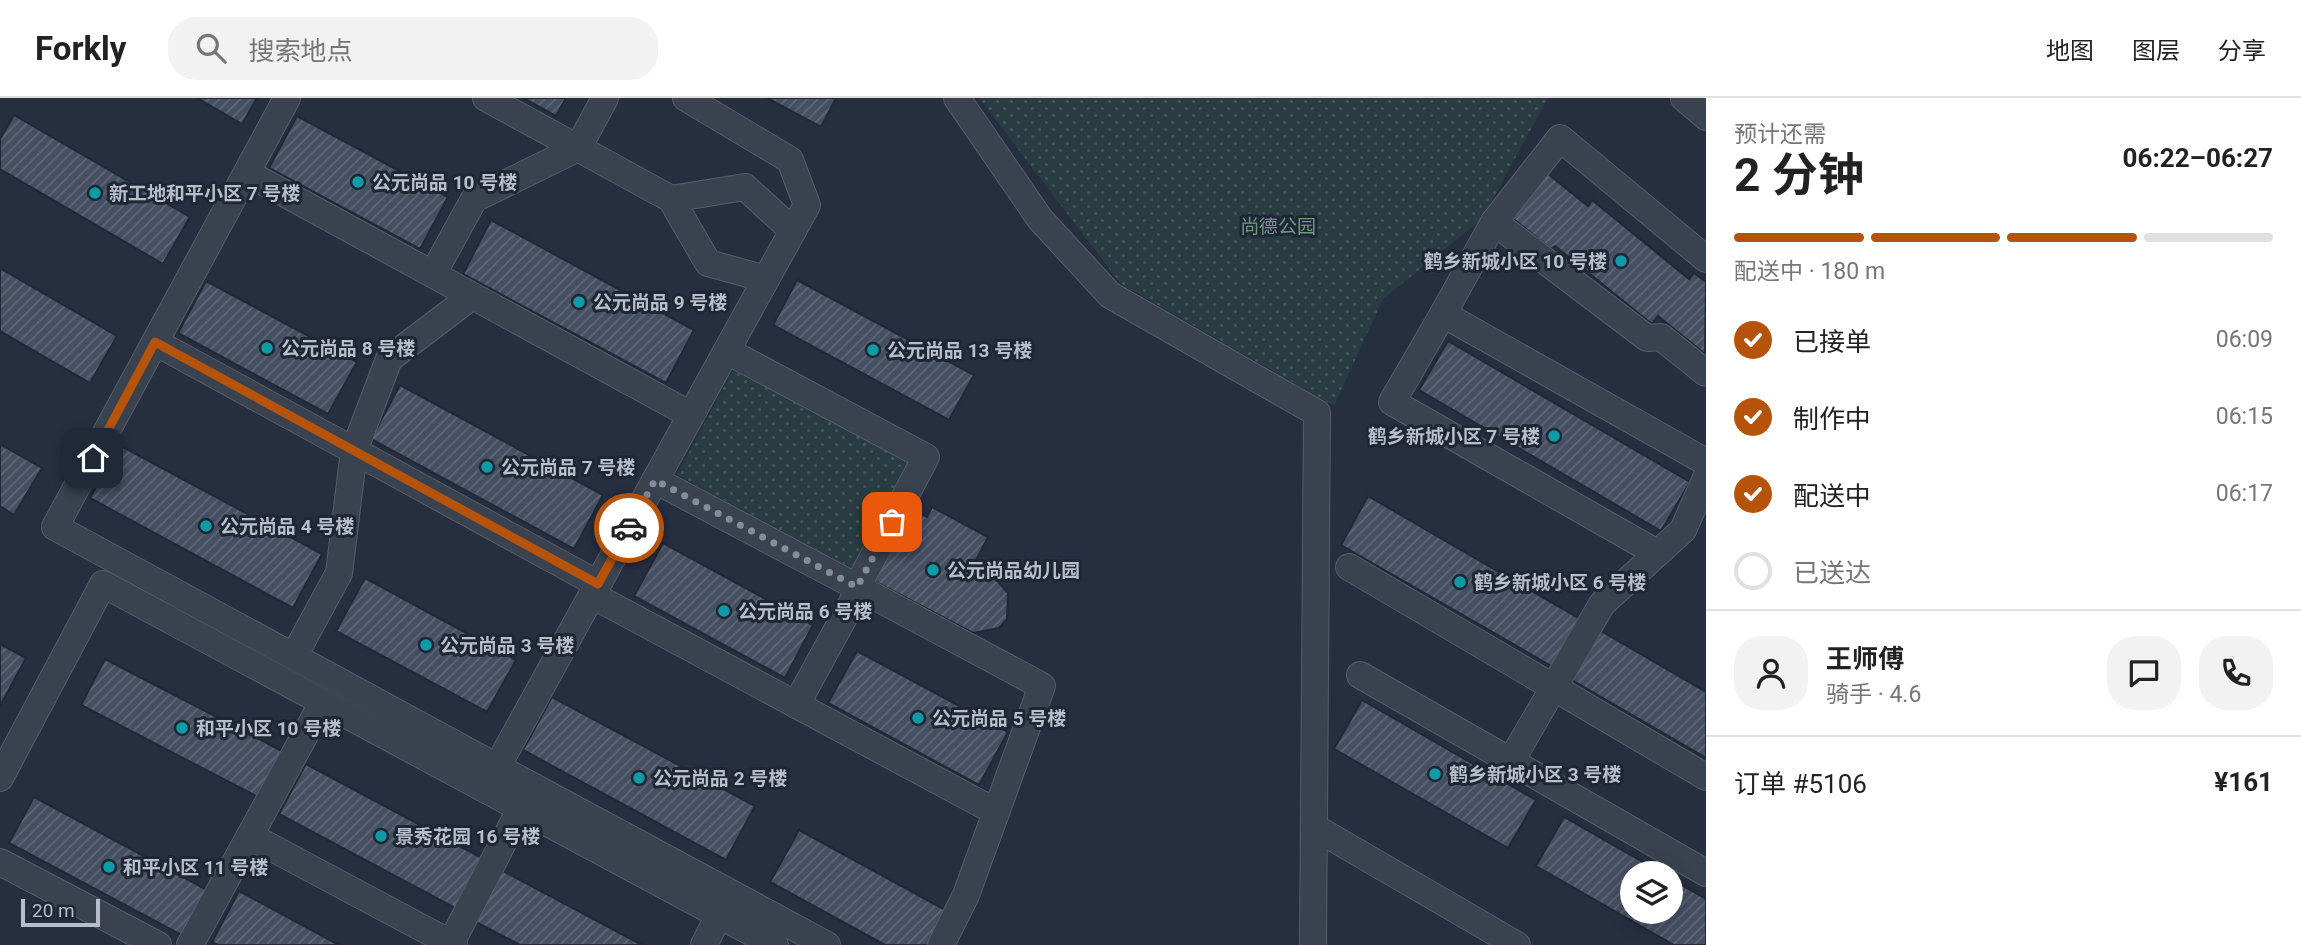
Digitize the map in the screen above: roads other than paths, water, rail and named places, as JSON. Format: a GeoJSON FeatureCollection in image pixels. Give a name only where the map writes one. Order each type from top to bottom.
{"type":"FeatureCollection","features":[{"type":"Feature","properties":{"kind":"street"},"geometry":{"type":"LineString","coordinates":[[287,98],[55,527],[827,945]]}},
{"type":"Feature","properties":{"kind":"street"},"geometry":{"type":"LineString","coordinates":[[485,98],[671,199],[708,263],[766,279]]}},
{"type":"Feature","properties":{"kind":"street"},"geometry":{"type":"LineString","coordinates":[[433,275],[474,199],[578,148],[606,98]]}},
{"type":"Feature","properties":{"kind":"street"},"geometry":{"type":"LineString","coordinates":[[497,767],[807,205],[790,160],[686,98]]}},
{"type":"Feature","properties":{"kind":"street"},"geometry":{"type":"LineString","coordinates":[[957,98],[1040,219],[1111,296],[1317,413],[1313,945]]}},
{"type":"Feature","properties":{"kind":"street"},"geometry":{"type":"LineString","coordinates":[[1684,98],[1706,117]]}},
{"type":"Feature","properties":{"kind":"street"},"geometry":{"type":"LineString","coordinates":[[1657,554],[1392,402],[1494,222],[1560,138],[1706,259]]}},
{"type":"Feature","properties":{"kind":"street"},"geometry":{"type":"LineString","coordinates":[[247,173],[691,415]]}},
{"type":"Feature","properties":{"kind":"street"},"geometry":{"type":"LineString","coordinates":[[671,199],[745,187],[793,231]]}},
{"type":"Feature","properties":{"kind":"street"},"geometry":{"type":"LineString","coordinates":[[1494,222],[1647,338],[1661,337],[1706,373]]}},
{"type":"Feature","properties":{"kind":"street"},"geometry":{"type":"LineString","coordinates":[[294,656],[339,573],[354,451],[389,359],[472,296]]}},
{"type":"Feature","properties":{"kind":"street"},"geometry":{"type":"LineString","coordinates":[[1443,314],[1706,462]]}},
{"type":"Feature","properties":{"kind":"street"},"geometry":{"type":"LineString","coordinates":[[155,342],[354,451],[796,705],[996,812]]}},
{"type":"Feature","properties":{"kind":"street"},"geometry":{"type":"LineString","coordinates":[[727,351],[926,457],[796,705]]}},
{"type":"Feature","properties":{"kind":"street"},"geometry":{"type":"LineString","coordinates":[[1511,761],[1551,686],[1602,604],[1684,530],[1706,478]]}},
{"type":"Feature","properties":{"kind":"street"},"geometry":{"type":"LineString","coordinates":[[655,480],[1042,686],[966,895],[940,945]]}},
{"type":"Feature","properties":{"kind":"street"},"geometry":{"type":"LineString","coordinates":[[1349,567],[1706,777]]}},
{"type":"Feature","properties":{"kind":"street"},"geometry":{"type":"LineString","coordinates":[[0,778],[103,584],[775,945]]}},
{"type":"Feature","properties":{"kind":"street"},"geometry":{"type":"LineString","coordinates":[[1360,675],[1706,873]]}},
{"type":"Feature","properties":{"kind":"street"},"geometry":{"type":"LineString","coordinates":[[190,945],[323,702]]}},
{"type":"Feature","properties":{"kind":"street"},"geometry":{"type":"LineString","coordinates":[[250,836],[452,944],[521,808]]}},
{"type":"Feature","properties":{"kind":"street"},"geometry":{"type":"LineString","coordinates":[[1314,827],[1517,945]]}},
{"type":"Feature","properties":{"kind":"street"},"geometry":{"type":"LineString","coordinates":[[0,862],[158,945]]}},
{"type":"Feature","properties":{"kind":"street"},"geometry":{"type":"LineString","coordinates":[[704,945],[719,915]]}},
{"type":"Feature","properties":{"kind":"place","name":"公元尚品 10 号楼"},"geometry":{"type":"Point","coordinates":[358,182]}},
{"type":"Feature","properties":{"kind":"place","name":"新工地和平小区 7 号楼"},"geometry":{"type":"Point","coordinates":[95,193]}},
{"type":"Feature","properties":{"kind":"place","name":"鹤乡新城小区 10 号楼"},"geometry":{"type":"Point","coordinates":[1621,261]}},
{"type":"Feature","properties":{"kind":"place","name":"公元尚品 9 号楼"},"geometry":{"type":"Point","coordinates":[579,302]}},
{"type":"Feature","properties":{"kind":"place","name":"公元尚品 8 号楼"},"geometry":{"type":"Point","coordinates":[267,348]}},
{"type":"Feature","properties":{"kind":"place","name":"公元尚品 13 号楼"},"geometry":{"type":"Point","coordinates":[873,350]}},
{"type":"Feature","properties":{"kind":"place","name":"鹤乡新城小区 7 号楼"},"geometry":{"type":"Point","coordinates":[1554,436]}},
{"type":"Feature","properties":{"kind":"place","name":"公元尚品 7 号楼"},"geometry":{"type":"Point","coordinates":[487,467]}},
{"type":"Feature","properties":{"kind":"place","name":"公元尚品 4 号楼"},"geometry":{"type":"Point","coordinates":[206,526]}},
{"type":"Feature","properties":{"kind":"place","name":"公元尚品幼儿园"},"geometry":{"type":"Point","coordinates":[933,570]}},
{"type":"Feature","properties":{"kind":"place","name":"鹤乡新城小区 6 号楼"},"geometry":{"type":"Point","coordinates":[1460,582]}},
{"type":"Feature","properties":{"kind":"place","name":"公元尚品 6 号楼"},"geometry":{"type":"Point","coordinates":[724,611]}},
{"type":"Feature","properties":{"kind":"place","name":"公元尚品 3 号楼"},"geometry":{"type":"Point","coordinates":[426,645]}},
{"type":"Feature","properties":{"kind":"place","name":"公元尚品 5 号楼"},"geometry":{"type":"Point","coordinates":[918,718]}},
{"type":"Feature","properties":{"kind":"place","name":"和平小区 10 号楼"},"geometry":{"type":"Point","coordinates":[182,728]}},
{"type":"Feature","properties":{"kind":"place","name":"鹤乡新城小区 3 号楼"},"geometry":{"type":"Point","coordinates":[1435,774]}},
{"type":"Feature","properties":{"kind":"place","name":"公元尚品 2 号楼"},"geometry":{"type":"Point","coordinates":[639,778]}},
{"type":"Feature","properties":{"kind":"place","name":"景秀花园 16 号楼"},"geometry":{"type":"Point","coordinates":[381,836]}},
{"type":"Feature","properties":{"kind":"place","name":"和平小区 11 号楼"},"geometry":{"type":"Point","coordinates":[109,867]}},
{"type":"Feature","properties":{"kind":"park label","name":"尚德公园"},"geometry":{"type":"Point","coordinates":[1278,226]}}]}
